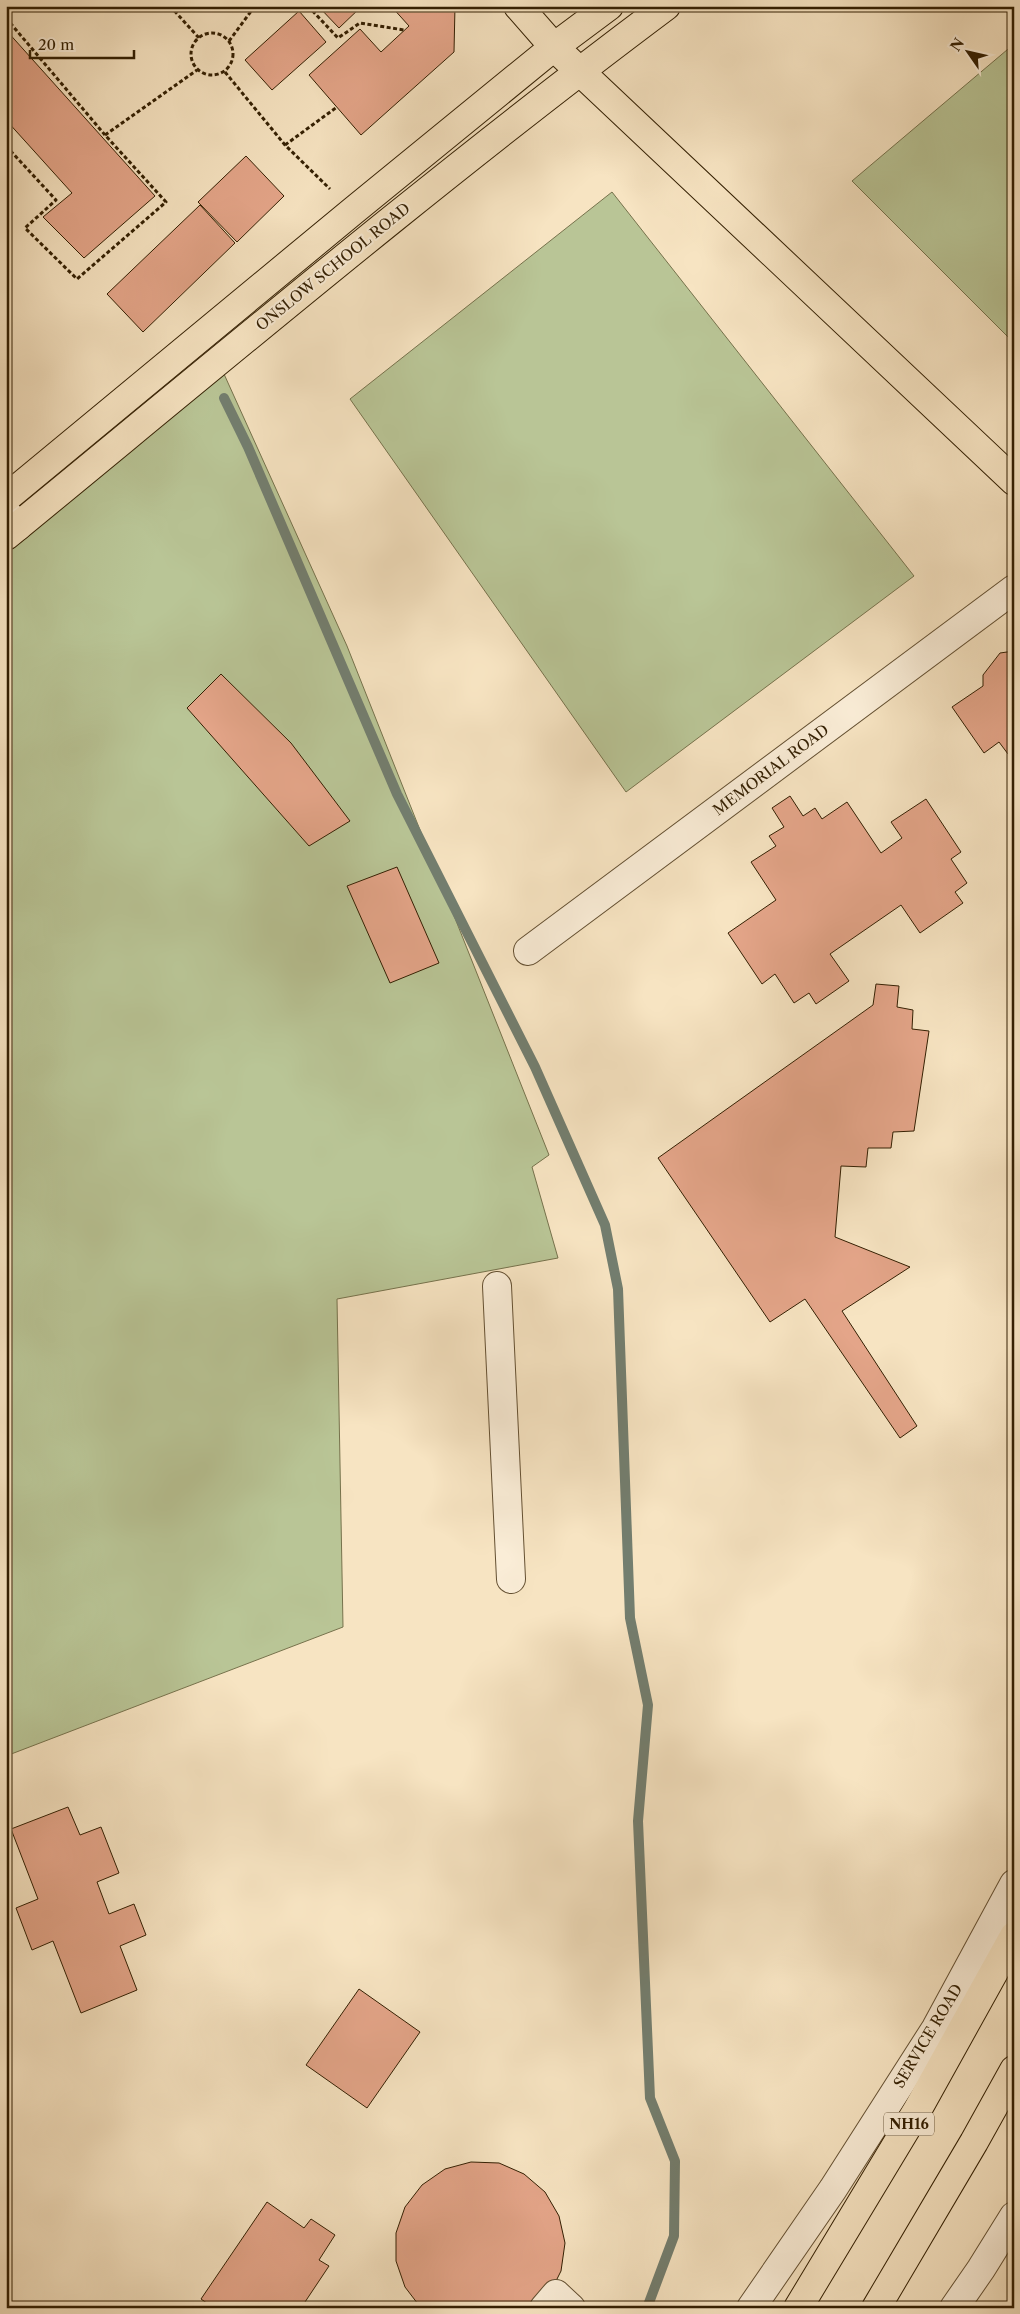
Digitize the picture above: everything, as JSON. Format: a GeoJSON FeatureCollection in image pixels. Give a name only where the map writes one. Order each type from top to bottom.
{"type":"FeatureCollection","features":[{"type":"Feature","properties":{"kind":"main road"},"geometry":{"type":"LineString","coordinates":[[518,6],[554,47],[1014,481]]}},
{"type":"Feature","properties":{"kind":"main road","name":"ONSLOW SCHOOL ROAD"},"geometry":{"type":"LineString","coordinates":[[6,498],[352,211],[554,47],[609,6]]}},
{"type":"Feature","properties":{"kind":"main road","name":"ONSLOW SCHOOL ROAD"},"geometry":{"type":"LineString","coordinates":[[10,525],[395,216],[580,70],[666,6]]}},
{"type":"Feature","properties":{"kind":"main road","name":"NH16"},"geometry":{"type":"LineString","coordinates":[[798,2308],[918,2109],[1014,1936]]}},
{"type":"Feature","properties":{"kind":"main road"},"geometry":{"type":"LineString","coordinates":[[876,2308],[974,2142],[1014,2070]]}},
{"type":"Feature","properties":{"kind":"street","name":"MEMORIAL ROAD"},"geometry":{"type":"LineString","coordinates":[[528,951],[1014,589]]}},
{"type":"Feature","properties":{"kind":"street"},"geometry":{"type":"LineString","coordinates":[[497,1286],[511,1579]]}},
{"type":"Feature","properties":{"kind":"street","name":"SERVICE ROAD"},"geometry":{"type":"LineString","coordinates":[[752,2304],[833,2189],[936,2028],[1014,1884]]}},
{"type":"Feature","properties":{"kind":"street"},"geometry":{"type":"LineString","coordinates":[[954,2308],[981,2270],[1014,2216]]}},
{"type":"Feature","properties":{"kind":"street"},"geometry":{"type":"LineString","coordinates":[[544,2308],[556,2294],[571,2308]]}},
{"type":"Feature","properties":{"kind":"path"},"geometry":{"type":"LineString","coordinates":[[170,6],[198,38]]}},
{"type":"Feature","properties":{"kind":"path"},"geometry":{"type":"LineString","coordinates":[[230,41],[255,6]]}},
{"type":"Feature","properties":{"kind":"path"},"geometry":{"type":"LineString","coordinates":[[308,6],[338,38],[360,23],[404,30]]}},
{"type":"Feature","properties":{"kind":"path"},"geometry":{"type":"LineString","coordinates":[[6,18],[105,135],[166,202],[77,279],[25,228],[56,200],[6,146]]}},
{"type":"Feature","properties":{"kind":"path"},"geometry":{"type":"LineString","coordinates":[[208,33],[214,33],[230,41],[234,55],[232,62],[225,72],[209,76],[197,70],[191,58],[191,51],[198,38],[208,33]]}},
{"type":"Feature","properties":{"kind":"path"},"geometry":{"type":"LineString","coordinates":[[105,135],[197,70]]}},
{"type":"Feature","properties":{"kind":"path"},"geometry":{"type":"LineString","coordinates":[[225,72],[286,145],[352,211]]}},
{"type":"Feature","properties":{"kind":"path"},"geometry":{"type":"LineString","coordinates":[[286,145],[337,107]]}},
{"type":"Feature","properties":{"kind":"green space"},"geometry":{"type":"Polygon","coordinates":[[[1014,44],[1014,343],[852,181],[1014,44]]]}},
{"type":"Feature","properties":{"kind":"green space"},"geometry":{"type":"Polygon","coordinates":[[[612,192],[914,576],[626,792],[350,399],[612,192]]]}},
{"type":"Feature","properties":{"kind":"green space"},"geometry":{"type":"Polygon","coordinates":[[[224,374],[347,646],[549,1155],[532,1167],[558,1258],[337,1299],[343,1627],[6,1756],[6,544],[224,374]]]}},
{"type":"Feature","properties":{"kind":"building"},"geometry":{"type":"Polygon","coordinates":[[[318,6],[362,6],[339,28],[318,6]]]}},
{"type":"Feature","properties":{"kind":"building"},"geometry":{"type":"Polygon","coordinates":[[[391,6],[455,6],[454,52],[361,135],[309,75],[360,29],[381,52],[409,26],[391,6]]]}},
{"type":"Feature","properties":{"kind":"building"},"geometry":{"type":"Polygon","coordinates":[[[299,11],[326,42],[272,90],[245,60],[299,11]]]}},
{"type":"Feature","properties":{"kind":"building"},"geometry":{"type":"Polygon","coordinates":[[[6,30],[155,196],[84,258],[43,217],[72,193],[6,120],[6,30]]]}},
{"type":"Feature","properties":{"kind":"building"},"geometry":{"type":"Polygon","coordinates":[[[246,156],[284,196],[237,242],[198,202],[246,156]]]}},
{"type":"Feature","properties":{"kind":"building"},"geometry":{"type":"Polygon","coordinates":[[[200,205],[235,243],[143,332],[107,294],[200,205]]]}},
{"type":"Feature","properties":{"kind":"building"},"geometry":{"type":"Polygon","coordinates":[[[1014,651],[1014,750],[1008,754],[999,742],[984,753],[952,707],[983,686],[983,675],[1000,653],[1014,651]]]}},
{"type":"Feature","properties":{"kind":"building"},"geometry":{"type":"Polygon","coordinates":[[[221,674],[291,743],[350,821],[309,846],[187,708],[221,674]]]}},
{"type":"Feature","properties":{"kind":"building"},"geometry":{"type":"Polygon","coordinates":[[[790,796],[803,816],[815,808],[822,819],[847,802],[881,853],[902,838],[891,822],[926,799],[961,852],[951,859],[967,883],[955,892],[963,903],[920,933],[901,905],[830,954],[849,981],[816,1004],[809,993],[794,1003],[775,974],[762,984],[728,933],[776,900],[751,862],[776,846],[769,836],[784,827],[772,808],[790,796]]]}},
{"type":"Feature","properties":{"kind":"building"},"geometry":{"type":"Polygon","coordinates":[[[397,867],[439,963],[390,983],[347,886],[397,867]]]}},
{"type":"Feature","properties":{"kind":"building"},"geometry":{"type":"Polygon","coordinates":[[[876,984],[899,986],[897,1007],[913,1010],[912,1029],[929,1031],[914,1131],[893,1132],[891,1148],[868,1148],[866,1167],[841,1166],[835,1237],[910,1267],[842,1311],[917,1426],[900,1438],[805,1299],[770,1322],[658,1158],[873,1005],[876,984]]]}},
{"type":"Feature","properties":{"kind":"building"},"geometry":{"type":"Polygon","coordinates":[[[68,1807],[80,1835],[101,1827],[119,1873],[97,1882],[109,1914],[134,1904],[146,1935],[120,1946],[137,1990],[81,2013],[53,1941],[32,1950],[16,1908],[38,1899],[11,1829],[68,1807]]]}},
{"type":"Feature","properties":{"kind":"building"},"geometry":{"type":"Polygon","coordinates":[[[359,1989],[420,2032],[367,2108],[306,2065],[359,1989]]]}},
{"type":"Feature","properties":{"kind":"building"},"geometry":{"type":"Polygon","coordinates":[[[471,2162],[499,2163],[524,2174],[545,2192],[559,2216],[565,2243],[561,2271],[548,2297],[537,2308],[421,2308],[405,2287],[396,2261],[396,2233],[405,2207],[422,2185],[445,2169],[471,2162]]]}},
{"type":"Feature","properties":{"kind":"building"},"geometry":{"type":"Polygon","coordinates":[[[267,2202],[304,2228],[311,2219],[335,2235],[319,2260],[329,2266],[301,2308],[214,2308],[201,2299],[267,2202]]]}},
{"type":"Feature","properties":{"kind":"waterway"},"geometry":{"type":"LineString","coordinates":[[224,398],[248,447],[397,794],[535,1067],[605,1225],[618,1289],[630,1618],[648,1705],[638,1821],[650,2098],[675,2161],[674,2236],[647,2308]]}}]}
